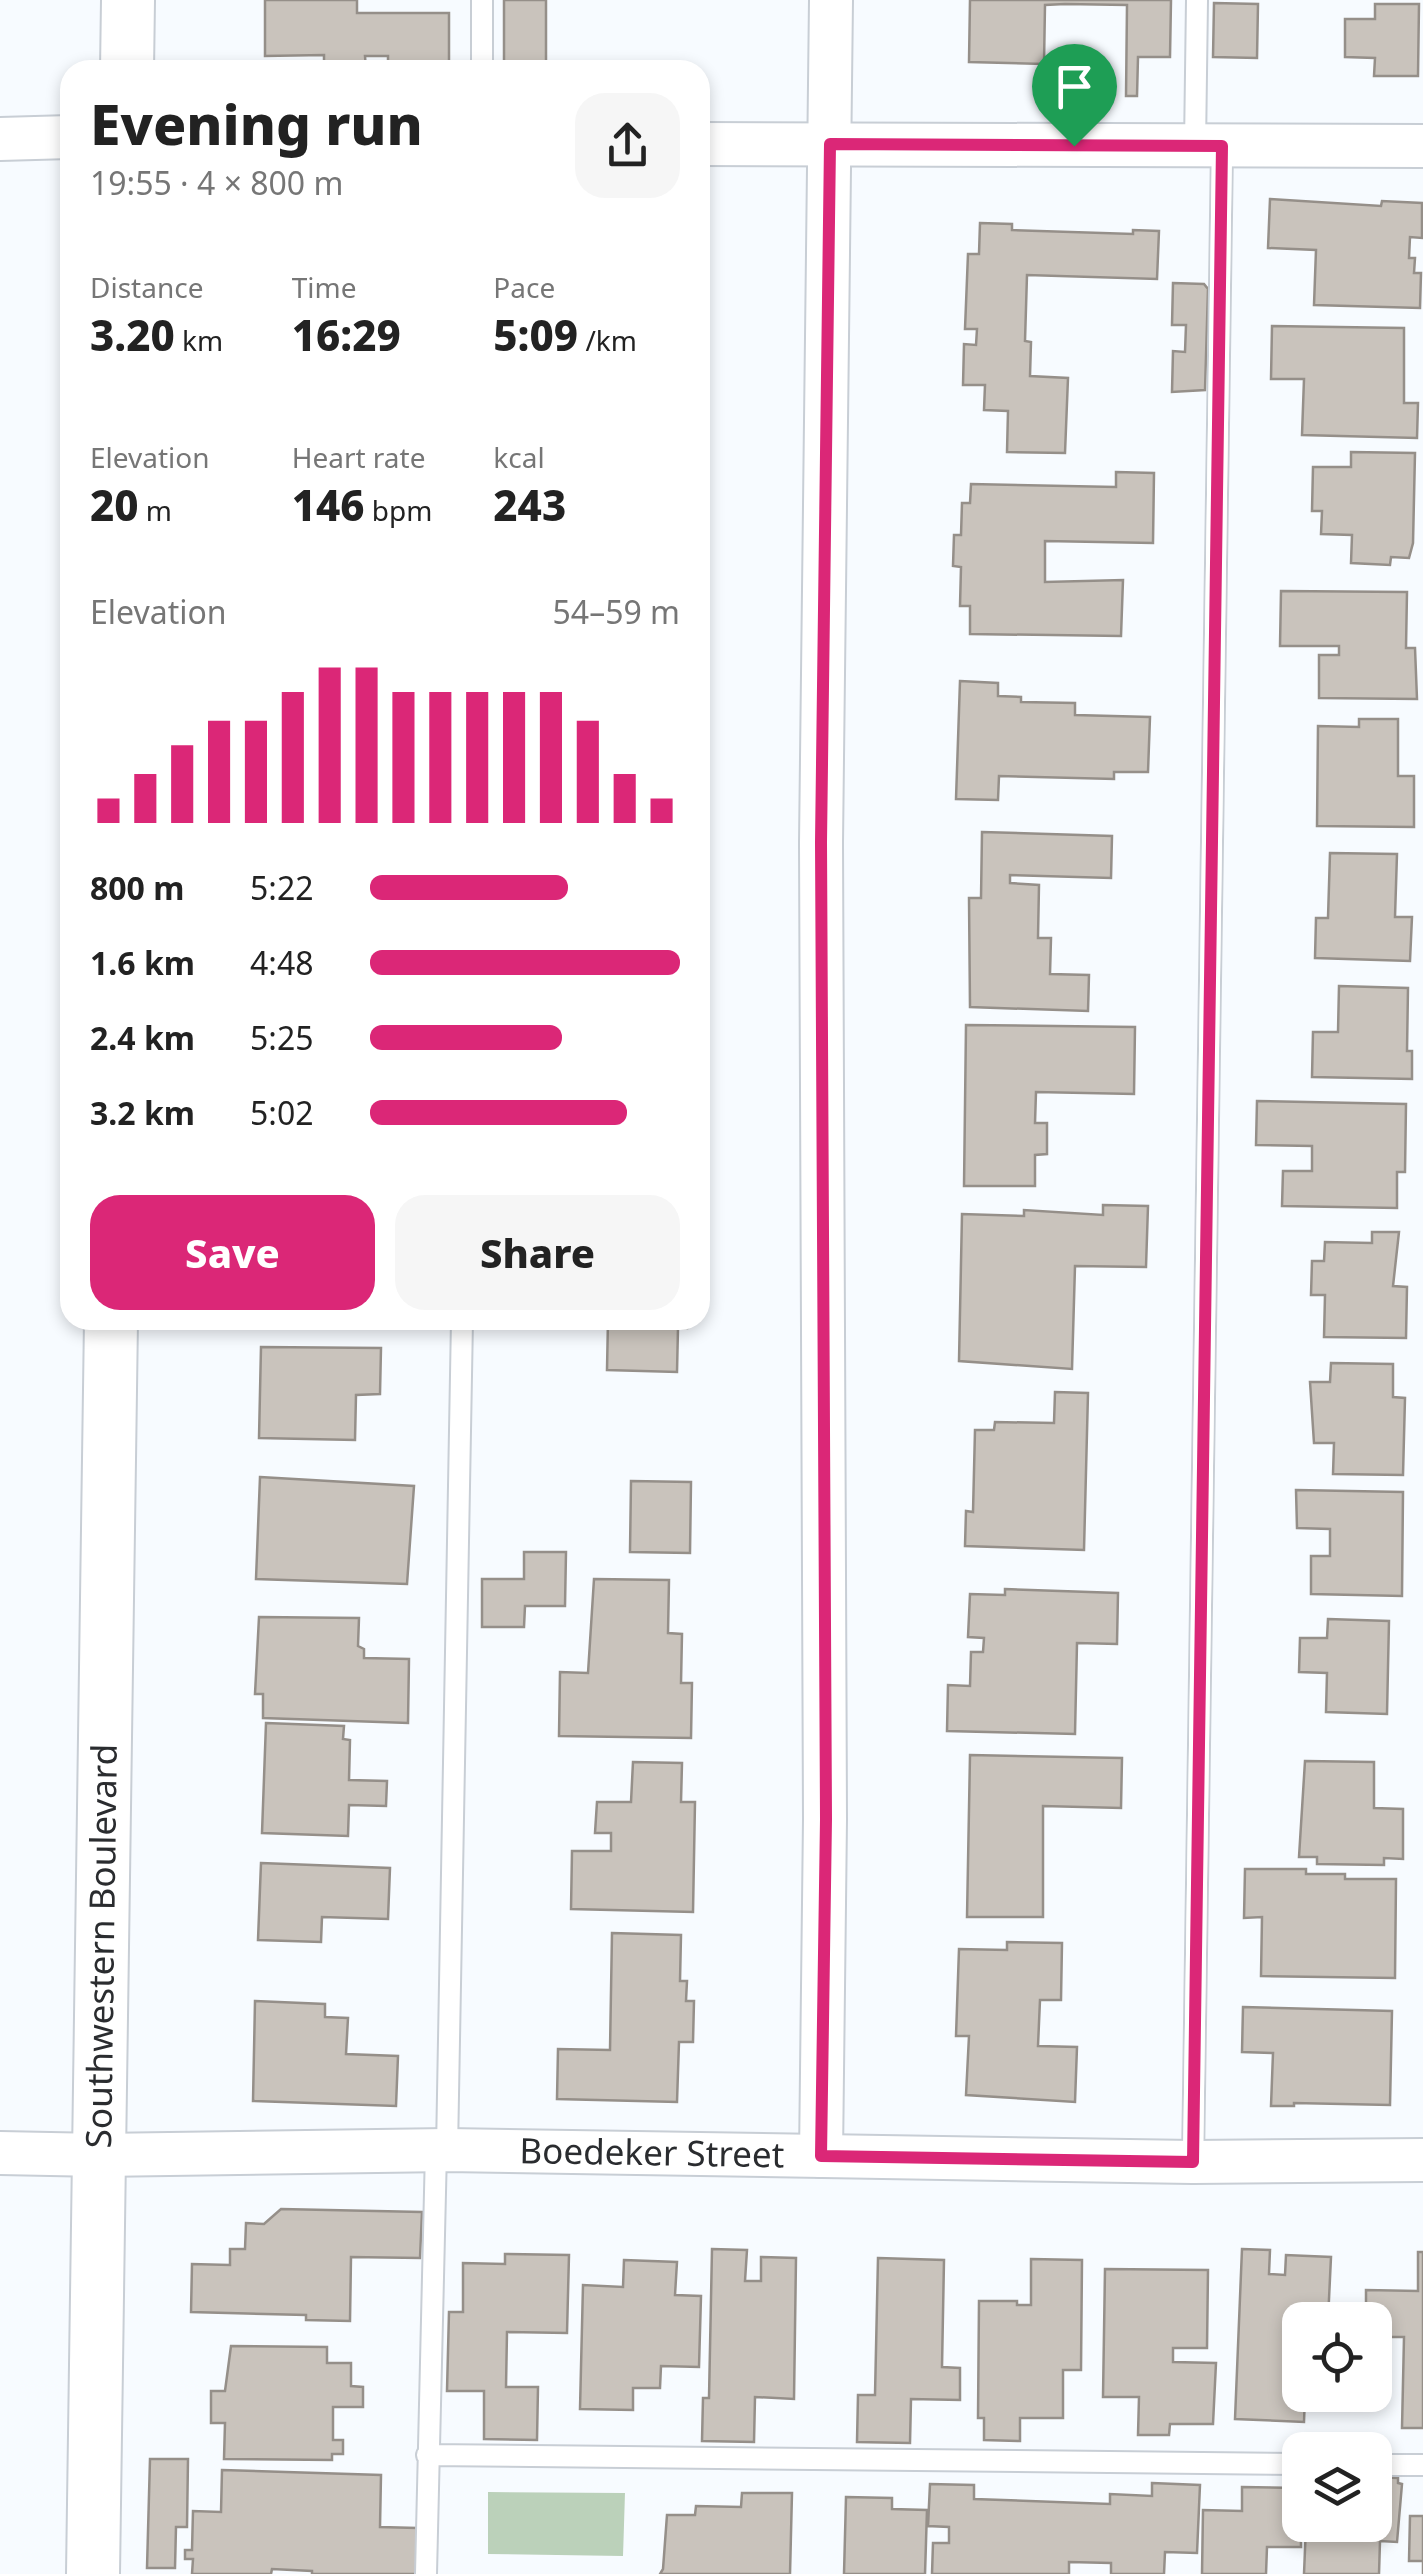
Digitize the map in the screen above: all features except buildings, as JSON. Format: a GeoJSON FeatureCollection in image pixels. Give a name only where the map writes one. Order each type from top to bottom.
{"type":"FeatureCollection","features":[{"type":"Feature","properties":{"kind":"street"},"geometry":{"type":"LineString","coordinates":[[127,60],[128,0]]}},
{"type":"Feature","properties":{"kind":"street"},"geometry":{"type":"LineString","coordinates":[[821,2156],[826,1819],[821,842],[831,0]]}},
{"type":"Feature","properties":{"kind":"street"},"geometry":{"type":"LineString","coordinates":[[0,138],[60,138]]}},
{"type":"Feature","properties":{"kind":"street"},"geometry":{"type":"LineString","coordinates":[[710,144],[1423,146]]}},
{"type":"Feature","properties":{"kind":"street","name":"Southwestern Boulevard"},"geometry":{"type":"LineString","coordinates":[[94,2574],[111,1330]]}},
{"type":"Feature","properties":{"kind":"street","name":"Boedeker Street"},"geometry":{"type":"LineString","coordinates":[[0,2153],[442,2150],[1193,2162],[1423,2160]]}},
{"type":"Feature","properties":{"kind":"lane"},"geometry":{"type":"LineString","coordinates":[[482,0],[482,60]]}},
{"type":"Feature","properties":{"kind":"lane"},"geometry":{"type":"LineString","coordinates":[[1193,2162],[1209,146],[1197,0]]}},
{"type":"Feature","properties":{"kind":"lane"},"geometry":{"type":"LineString","coordinates":[[426,2574],[442,2150],[462,1330]]}},
{"type":"Feature","properties":{"kind":"lane"},"geometry":{"type":"LineString","coordinates":[[428,2454],[1282,2464]]}},
{"type":"Feature","properties":{"kind":"lane"},"geometry":{"type":"LineString","coordinates":[[1392,2465],[1423,2466]]}},
{"type":"Feature","properties":{"kind":"green space"},"geometry":{"type":"Polygon","coordinates":[[[488,2492],[625,2493],[623,2556],[488,2554],[488,2492]]]}},
{"type":"Feature","properties":{"kind":"route"},"geometry":{"type":"LineString","coordinates":[[830,144],[1074,146],[1222,146],[1193,2162],[821,2156],[826,1819],[821,842],[830,144]]}}]}
